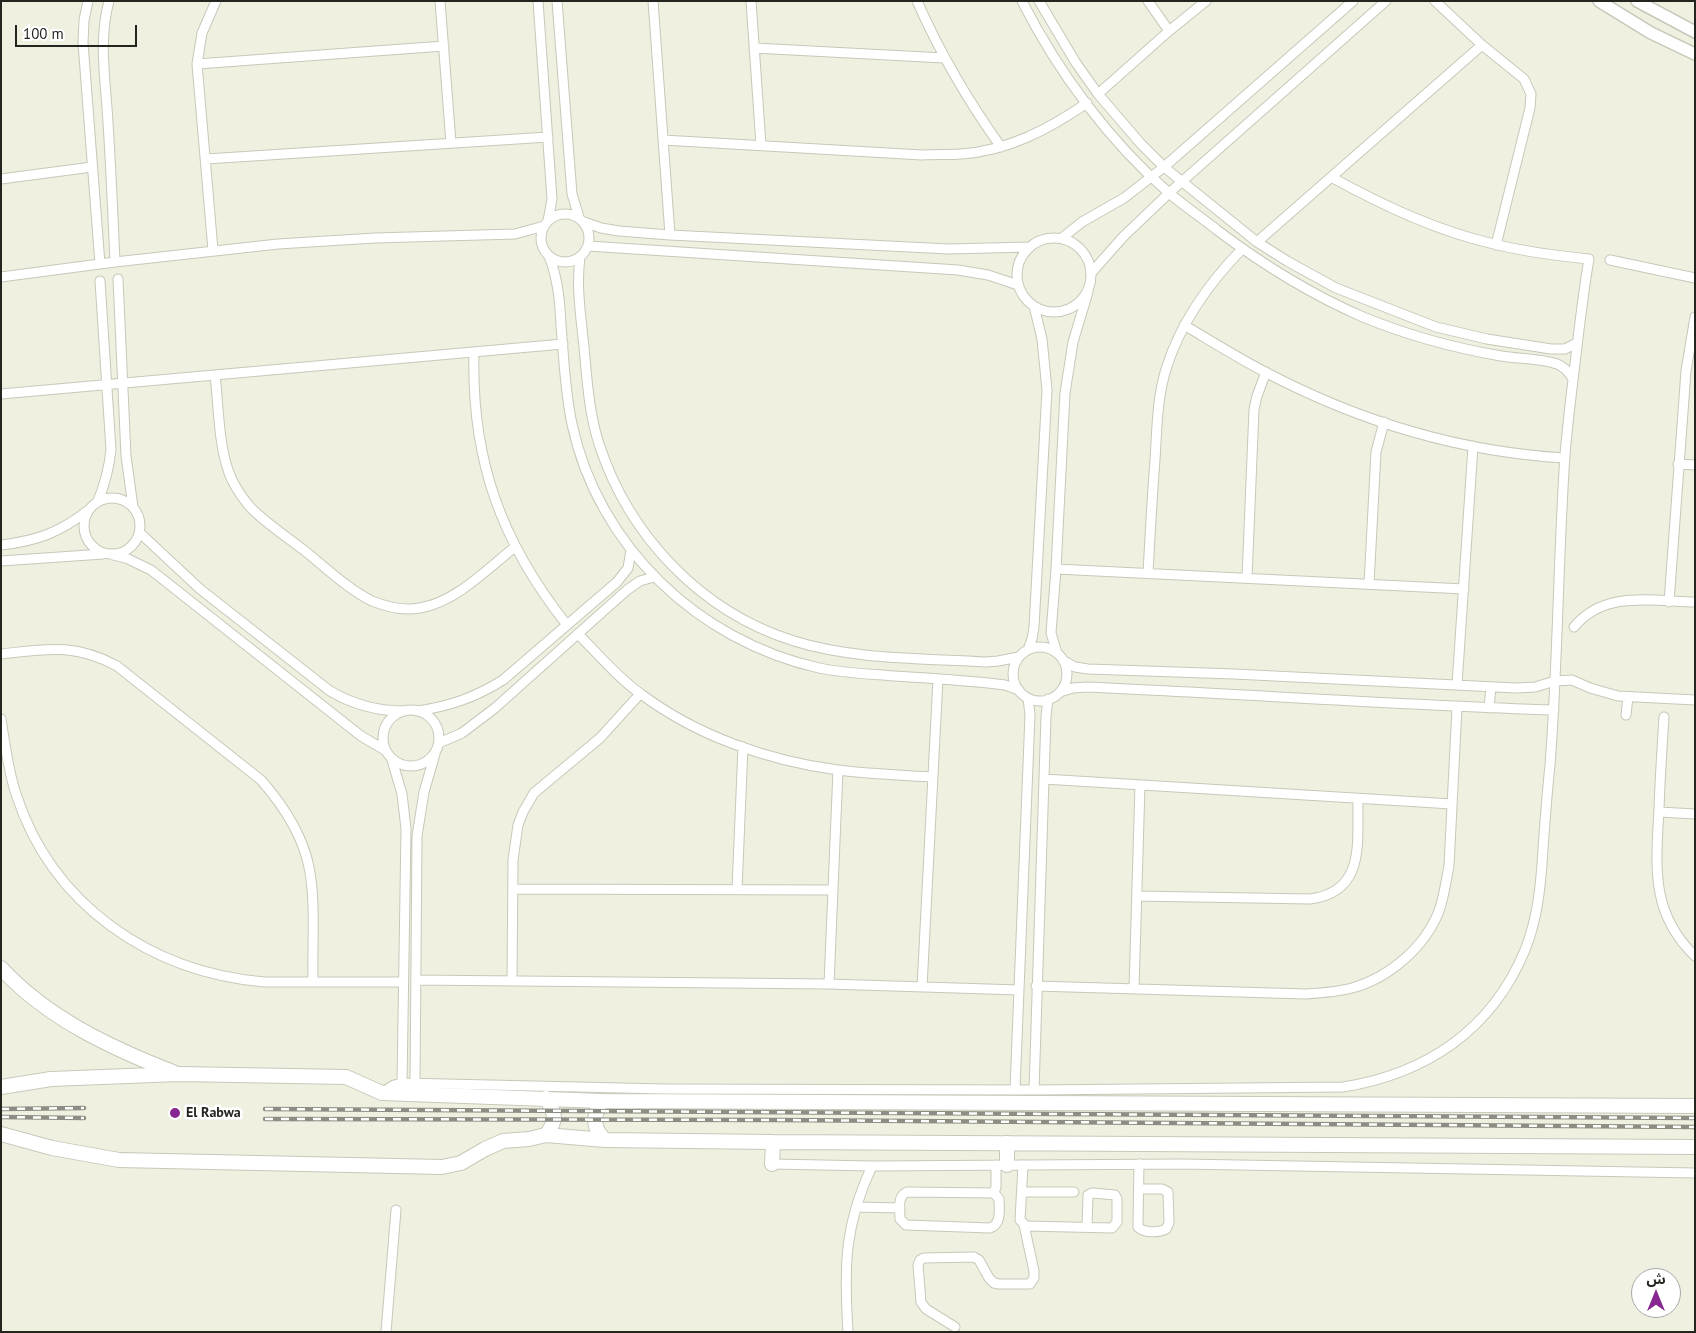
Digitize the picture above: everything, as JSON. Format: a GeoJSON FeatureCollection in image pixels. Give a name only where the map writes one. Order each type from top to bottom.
{"type":"FeatureCollection","features":[{"type":"Feature","properties":{"kind":"main road"},"geometry":{"type":"LineString","coordinates":[[1,968],[41,1004],[68,1023],[137,1058],[179,1074]]}},
{"type":"Feature","properties":{"kind":"main road"},"geometry":{"type":"LineString","coordinates":[[1,1087],[51,1079],[179,1074],[346,1077],[382,1092],[602,1100],[1695,1106]]}},
{"type":"Feature","properties":{"kind":"main road"},"geometry":{"type":"LineString","coordinates":[[546,1098],[555,1119],[546,1135]]}},
{"type":"Feature","properties":{"kind":"main road"},"geometry":{"type":"LineString","coordinates":[[602,1100],[594,1119],[597,1131],[604,1140]]}},
{"type":"Feature","properties":{"kind":"main road"},"geometry":{"type":"LineString","coordinates":[[1,1134],[61,1150],[119,1160],[442,1167],[462,1163],[490,1146],[503,1141],[529,1139],[546,1135],[604,1140],[773,1142],[1695,1147]]}},
{"type":"Feature","properties":{"kind":"main road"},"geometry":{"type":"LineString","coordinates":[[772,1164],[773,1142]]}},
{"type":"Feature","properties":{"kind":"main road"},"geometry":{"type":"LineString","coordinates":[[1002,1165],[1007,1144]]}},
{"type":"Feature","properties":{"kind":"street"},"geometry":{"type":"LineString","coordinates":[[88,1],[82,43],[100,264]]}},
{"type":"Feature","properties":{"kind":"street"},"geometry":{"type":"LineString","coordinates":[[109,1],[104,34],[104,60],[115,262]]}},
{"type":"Feature","properties":{"kind":"street"},"geometry":{"type":"LineString","coordinates":[[213,250],[197,64],[202,33],[216,1]]}},
{"type":"Feature","properties":{"kind":"street"},"geometry":{"type":"LineString","coordinates":[[440,1],[451,143]]}},
{"type":"Feature","properties":{"kind":"street"},"geometry":{"type":"LineString","coordinates":[[538,1],[552,199],[541,239],[542,246],[549,256],[558,283],[567,397],[579,452],[589,478],[615,528],[654,577],[683,603],[718,628],[738,639],[778,656],[799,663],[842,672],[998,684],[1019,690]]}},
{"type":"Feature","properties":{"kind":"street"},"geometry":{"type":"LineString","coordinates":[[557,1],[572,194],[581,219],[590,233],[588,246],[580,257],[578,279],[586,377],[592,416],[599,443],[621,496],[653,544],[693,586],[716,603],[767,631],[822,649],[850,654],[986,662],[998,662],[1019,657],[1028,650],[1042,647],[1056,652]]}},
{"type":"Feature","properties":{"kind":"street"},"geometry":{"type":"LineString","coordinates":[[653,1],[670,235]]}},
{"type":"Feature","properties":{"kind":"street"},"geometry":{"type":"LineString","coordinates":[[751,1],[761,145]]}},
{"type":"Feature","properties":{"kind":"street"},"geometry":{"type":"LineString","coordinates":[[917,1],[944,58],[980,117],[1001,147]]}},
{"type":"Feature","properties":{"kind":"street"},"geometry":{"type":"LineString","coordinates":[[1022,1],[1044,41],[1087,103],[1118,141],[1169,193],[1242,249],[1301,286],[1364,317],[1408,334],[1454,347],[1561,366],[1566,369],[1573,379]]}},
{"type":"Feature","properties":{"kind":"street"},"geometry":{"type":"LineString","coordinates":[[1039,1],[1076,63],[1098,94],[1141,144],[1164,167],[1257,242],[1336,288],[1436,327],[1487,339],[1558,350],[1577,343]]}},
{"type":"Feature","properties":{"kind":"street"},"geometry":{"type":"LineString","coordinates":[[1148,1],[1169,31]]}},
{"type":"Feature","properties":{"kind":"street"},"geometry":{"type":"LineString","coordinates":[[1098,94],[1206,1]]}},
{"type":"Feature","properties":{"kind":"street"},"geometry":{"type":"LineString","coordinates":[[1062,238],[1082,222],[1124,198],[1164,167],[1353,1]]}},
{"type":"Feature","properties":{"kind":"street"},"geometry":{"type":"LineString","coordinates":[[1092,272],[1123,237],[1182,181],[1386,1]]}},
{"type":"Feature","properties":{"kind":"street"},"geometry":{"type":"LineString","coordinates":[[1435,1],[1482,45],[1524,79],[1531,94],[1530,108],[1496,244]]}},
{"type":"Feature","properties":{"kind":"street"},"geometry":{"type":"LineString","coordinates":[[1600,1],[1652,33],[1695,54]]}},
{"type":"Feature","properties":{"kind":"street"},"geometry":{"type":"LineString","coordinates":[[1637,1],[1695,32]]}},
{"type":"Feature","properties":{"kind":"street"},"geometry":{"type":"LineString","coordinates":[[1257,242],[1482,45]]}},
{"type":"Feature","properties":{"kind":"street"},"geometry":{"type":"LineString","coordinates":[[197,64],[444,46]]}},
{"type":"Feature","properties":{"kind":"street"},"geometry":{"type":"LineString","coordinates":[[754,48],[944,58]]}},
{"type":"Feature","properties":{"kind":"street"},"geometry":{"type":"LineString","coordinates":[[663,140],[922,155],[962,154],[1001,147],[1032,136],[1060,121],[1087,103]]}},
{"type":"Feature","properties":{"kind":"street"},"geometry":{"type":"LineString","coordinates":[[206,159],[548,137]]}},
{"type":"Feature","properties":{"kind":"street"},"geometry":{"type":"LineString","coordinates":[[1,179],[92,168]]}},
{"type":"Feature","properties":{"kind":"street"},"geometry":{"type":"LineString","coordinates":[[382,1092],[394,1085],[402,1084],[665,1089],[1034,1090],[1343,1087],[1366,1084],[1412,1068],[1454,1043],[1479,1020],[1496,1002],[1509,981],[1525,949],[1536,915],[1541,880],[1554,710],[1565,458],[1577,343],[1589,259],[1541,253],[1451,232],[1370,198],[1331,177]]}},
{"type":"Feature","properties":{"kind":"street"},"geometry":{"type":"LineString","coordinates":[[1,277],[213,250],[325,240],[515,234],[546,223],[553,216],[566,213],[601,228],[670,235],[949,249],[1029,247]]}},
{"type":"Feature","properties":{"kind":"street"},"geometry":{"type":"LineString","coordinates":[[1088,292],[1074,307],[1060,312],[1047,312],[1034,306],[1024,297],[1018,285],[1018,264],[1029,247],[1041,240],[1055,237],[1074,243],[1085,253],[1092,272],[1088,292],[1072,342],[1065,393],[1051,633],[1056,652],[1064,661],[1075,667],[1088,669],[1526,688],[1555,681],[1572,680],[1599,691],[1628,697],[1695,700]]}},
{"type":"Feature","properties":{"kind":"street"},"geometry":{"type":"LineString","coordinates":[[588,246],[958,270],[988,275],[1018,285]]}},
{"type":"Feature","properties":{"kind":"street"},"geometry":{"type":"LineString","coordinates":[[1148,574],[1158,411],[1167,367],[1184,325],[1209,286],[1242,249]]}},
{"type":"Feature","properties":{"kind":"street"},"geometry":{"type":"LineString","coordinates":[[549,256],[561,262],[568,262],[580,257]]}},
{"type":"Feature","properties":{"kind":"street"},"geometry":{"type":"LineString","coordinates":[[1610,260],[1695,278]]}},
{"type":"Feature","properties":{"kind":"street"},"geometry":{"type":"LineString","coordinates":[[118,279],[127,473],[133,507]]}},
{"type":"Feature","properties":{"kind":"street"},"geometry":{"type":"LineString","coordinates":[[1,545],[36,539],[55,533],[88,511],[98,501],[105,485],[111,450],[100,281]]}},
{"type":"Feature","properties":{"kind":"street"},"geometry":{"type":"LineString","coordinates":[[1028,650],[1033,633],[1047,373],[1042,339],[1034,306]]}},
{"type":"Feature","properties":{"kind":"street"},"geometry":{"type":"LineString","coordinates":[[1669,602],[1678,464],[1695,317]]}},
{"type":"Feature","properties":{"kind":"street"},"geometry":{"type":"LineString","coordinates":[[1184,325],[1266,372],[1322,398],[1412,432],[1473,446],[1534,456],[1565,458]]}},
{"type":"Feature","properties":{"kind":"street"},"geometry":{"type":"LineString","coordinates":[[1,394],[563,344]]}},
{"type":"Feature","properties":{"kind":"street"},"geometry":{"type":"LineString","coordinates":[[1533,360],[1535,347]]}},
{"type":"Feature","properties":{"kind":"street"},"geometry":{"type":"LineString","coordinates":[[474,352],[473,388],[476,412],[486,470],[498,509],[515,547],[543,594],[567,625]]}},
{"type":"Feature","properties":{"kind":"street"},"geometry":{"type":"LineString","coordinates":[[1247,578],[1254,409],[1266,372]]}},
{"type":"Feature","properties":{"kind":"street"},"geometry":{"type":"LineString","coordinates":[[216,375],[226,462],[240,495],[266,521],[370,600],[385,606],[402,609],[418,609],[434,605],[449,598],[515,547]]}},
{"type":"Feature","properties":{"kind":"street"},"geometry":{"type":"LineString","coordinates":[[1369,584],[1376,452],[1384,422]]}},
{"type":"Feature","properties":{"kind":"street"},"geometry":{"type":"LineString","coordinates":[[1457,685],[1473,446]]}},
{"type":"Feature","properties":{"kind":"street"},"geometry":{"type":"LineString","coordinates":[[1043,463],[1062,464]]}},
{"type":"Feature","properties":{"kind":"street"},"geometry":{"type":"LineString","coordinates":[[1678,464],[1695,465]]}},
{"type":"Feature","properties":{"kind":"street"},"geometry":{"type":"LineString","coordinates":[[1,561],[122,553],[130,548],[140,533],[138,515],[133,507],[125,501],[116,498],[98,501]]}},
{"type":"Feature","properties":{"kind":"street"},"geometry":{"type":"LineString","coordinates":[[88,511],[84,521],[84,531],[87,541],[95,549],[126,558],[150,570],[361,736],[385,750]]}},
{"type":"Feature","properties":{"kind":"street"},"geometry":{"type":"LineString","coordinates":[[140,533],[200,588],[330,691],[346,701],[384,711],[417,711],[455,703],[484,692],[503,680],[624,575],[631,559],[631,550]]}},
{"type":"Feature","properties":{"kind":"street"},"geometry":{"type":"LineString","coordinates":[[1056,569],[1464,589]]}},
{"type":"Feature","properties":{"kind":"street"},"geometry":{"type":"LineString","coordinates":[[439,743],[451,739],[473,726],[633,585],[654,577]]}},
{"type":"Feature","properties":{"kind":"street"},"geometry":{"type":"LineString","coordinates":[[1574,626],[1586,614],[1608,603],[1624,600],[1695,602]]}},
{"type":"Feature","properties":{"kind":"street"},"geometry":{"type":"LineString","coordinates":[[578,634],[614,671],[640,694],[687,722],[742,747],[798,763],[838,770],[933,777]]}},
{"type":"Feature","properties":{"kind":"street"},"geometry":{"type":"LineString","coordinates":[[1,654],[49,648],[84,652],[101,658],[117,666],[261,780],[278,799],[291,820],[302,842],[309,866],[312,892],[313,982]]}},
{"type":"Feature","properties":{"kind":"street"},"geometry":{"type":"LineString","coordinates":[[1019,657],[1014,668],[1014,679],[1019,690],[1028,698],[1035,700],[1048,699],[1060,692],[1073,688],[1087,687],[1457,707],[1554,710]]}},
{"type":"Feature","properties":{"kind":"street"},"geometry":{"type":"LineString","coordinates":[[1060,692],[1067,677],[1064,661]]}},
{"type":"Feature","properties":{"kind":"street"},"geometry":{"type":"LineString","coordinates":[[922,987],[938,679]]}},
{"type":"Feature","properties":{"kind":"street"},"geometry":{"type":"LineString","coordinates":[[1489,708],[1490,686]]}},
{"type":"Feature","properties":{"kind":"street"},"geometry":{"type":"LineString","coordinates":[[512,981],[513,860],[522,812],[534,793],[600,738],[640,694]]}},
{"type":"Feature","properties":{"kind":"street"},"geometry":{"type":"LineString","coordinates":[[1626,715],[1628,697]]}},
{"type":"Feature","properties":{"kind":"street"},"geometry":{"type":"LineString","coordinates":[[1015,1089],[1030,715],[1028,698]]}},
{"type":"Feature","properties":{"kind":"street"},"geometry":{"type":"LineString","coordinates":[[1034,1090],[1036,986],[1048,699]]}},
{"type":"Feature","properties":{"kind":"street"},"geometry":{"type":"LineString","coordinates":[[1036,986],[1306,994],[1353,988],[1375,979],[1413,951],[1428,932],[1438,912],[1445,889],[1449,866],[1457,707]]}},
{"type":"Feature","properties":{"kind":"street"},"geometry":{"type":"LineString","coordinates":[[402,1084],[406,829],[402,794],[392,760],[385,750],[382,734],[385,726],[396,714],[403,711]]}},
{"type":"Feature","properties":{"kind":"street"},"geometry":{"type":"LineString","coordinates":[[415,1084],[417,836],[424,792],[434,754],[439,743],[439,735],[432,719],[417,711]]}},
{"type":"Feature","properties":{"kind":"street"},"geometry":{"type":"LineString","coordinates":[[1664,717],[1656,862],[1660,899],[1675,932],[1695,956]]}},
{"type":"Feature","properties":{"kind":"street"},"geometry":{"type":"LineString","coordinates":[[1,719],[9,768],[16,794],[38,843],[52,866],[69,887],[114,929],[144,948],[175,962],[208,973],[242,980],[403,982]]}},
{"type":"Feature","properties":{"kind":"street"},"geometry":{"type":"LineString","coordinates":[[736,889],[742,747]]}},
{"type":"Feature","properties":{"kind":"street"},"geometry":{"type":"LineString","coordinates":[[392,760],[410,767],[428,761],[434,754]]}},
{"type":"Feature","properties":{"kind":"street"},"geometry":{"type":"LineString","coordinates":[[829,984],[838,770]]}},
{"type":"Feature","properties":{"kind":"street"},"geometry":{"type":"LineString","coordinates":[[1044,779],[1452,804]]}},
{"type":"Feature","properties":{"kind":"street"},"geometry":{"type":"LineString","coordinates":[[1134,990],[1140,785]]}},
{"type":"Feature","properties":{"kind":"street"},"geometry":{"type":"LineString","coordinates":[[1137,896],[1310,899],[1333,893],[1346,881],[1355,865],[1358,799]]}},
{"type":"Feature","properties":{"kind":"street"},"geometry":{"type":"LineString","coordinates":[[1659,812],[1695,814]]}},
{"type":"Feature","properties":{"kind":"street"},"geometry":{"type":"LineString","coordinates":[[513,889],[832,890]]}},
{"type":"Feature","properties":{"kind":"street"},"geometry":{"type":"LineString","coordinates":[[416,980],[829,984],[1019,990]]}},
{"type":"Feature","properties":{"kind":"street"},"geometry":{"type":"LineString","coordinates":[[1017,1038],[1035,1038]]}},
{"type":"Feature","properties":{"kind":"street"},"geometry":{"type":"LineString","coordinates":[[772,1164],[872,1166],[1140,1164],[1695,1173]]}},
{"type":"Feature","properties":{"kind":"street"},"geometry":{"type":"LineString","coordinates":[[1138,1189],[1162,1189],[1168,1192],[1169,1223],[1166,1229],[1162,1231],[1144,1231],[1139,1228],[1138,1189],[1140,1164]]}},
{"type":"Feature","properties":{"kind":"street"},"geometry":{"type":"LineString","coordinates":[[994,1193],[1002,1165]]}},
{"type":"Feature","properties":{"kind":"street"},"geometry":{"type":"LineString","coordinates":[[956,1327],[926,1308],[921,1302],[918,1265],[920,1260],[924,1258],[974,1258],[979,1260],[994,1283],[1030,1284],[1034,1278],[1034,1271],[1024,1225],[1020,1220],[1023,1165]]}},
{"type":"Feature","properties":{"kind":"street"},"geometry":{"type":"LineString","coordinates":[[848,1332],[845,1263],[849,1232],[856,1207],[872,1166]]}},
{"type":"Feature","properties":{"kind":"street"},"geometry":{"type":"LineString","coordinates":[[1022,1192],[1074,1192]]}},
{"type":"Feature","properties":{"kind":"street"},"geometry":{"type":"LineString","coordinates":[[903,1193],[994,1193],[999,1199],[998,1219],[997,1224],[990,1228],[906,1225],[900,1219],[900,1197],[903,1193]]}},
{"type":"Feature","properties":{"kind":"street"},"geometry":{"type":"LineString","coordinates":[[1024,1225],[1112,1228],[1117,1222],[1117,1201],[1115,1195],[1092,1193],[1088,1195],[1087,1227]]}},
{"type":"Feature","properties":{"kind":"street"},"geometry":{"type":"LineString","coordinates":[[856,1207],[900,1208]]}},
{"type":"Feature","properties":{"kind":"street"},"geometry":{"type":"LineString","coordinates":[[386,1332],[396,1210]]}},
{"type":"Feature","properties":{"kind":"railway"},"geometry":{"type":"LineString","coordinates":[[1,1109],[84,1108]]}},
{"type":"Feature","properties":{"kind":"railway"},"geometry":{"type":"LineString","coordinates":[[265,1109],[1695,1118]]}},
{"type":"Feature","properties":{"kind":"railway"},"geometry":{"type":"LineString","coordinates":[[1,1117],[84,1118]]}},
{"type":"Feature","properties":{"kind":"railway"},"geometry":{"type":"LineString","coordinates":[[265,1119],[779,1120],[1695,1127]]}},
{"type":"Feature","properties":{"kind":"place","name":"El Rabwa"},"geometry":{"type":"Point","coordinates":[175,1113]}}]}
